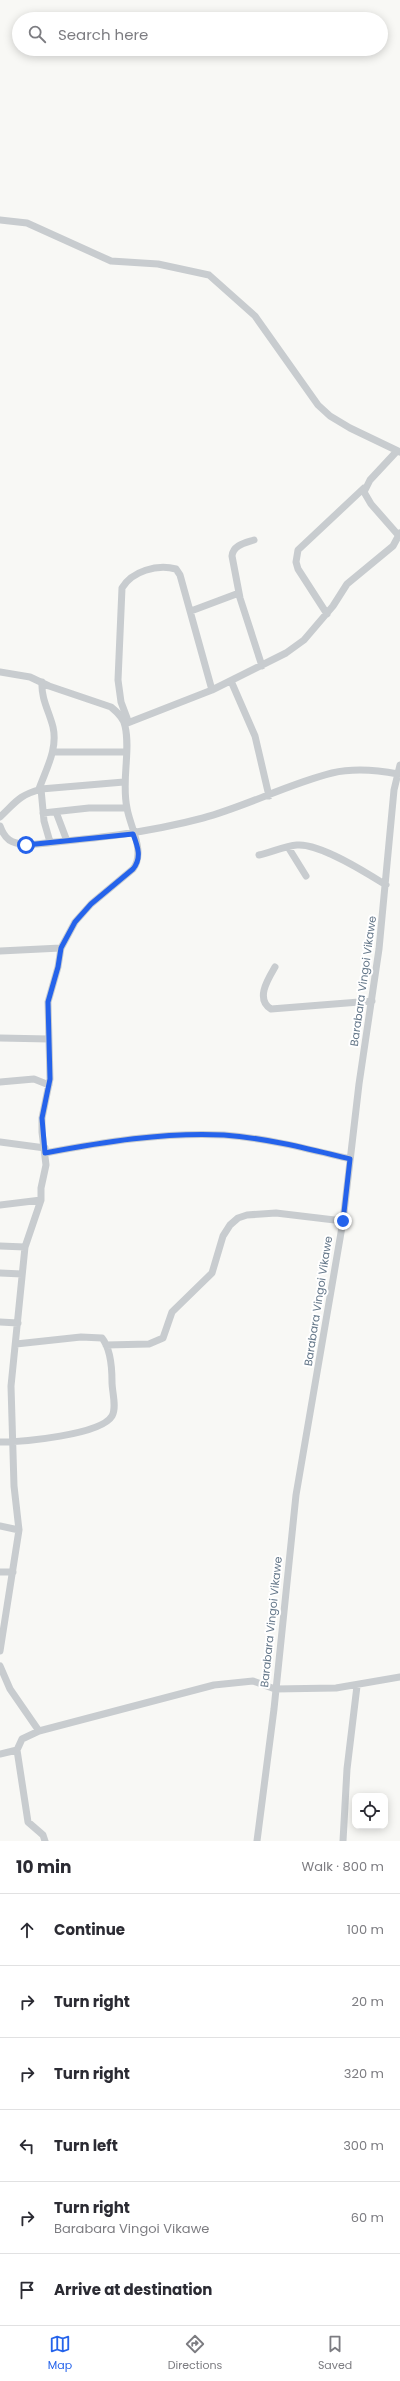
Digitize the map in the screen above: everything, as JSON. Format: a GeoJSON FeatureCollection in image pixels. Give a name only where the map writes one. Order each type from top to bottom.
{"type":"FeatureCollection","features":[{"type":"Feature","properties":{"kind":"street"},"geometry":{"type":"LineString","coordinates":[[0,220],[27,223],[111,261],[158,264],[209,275],[255,316],[318,405],[330,416],[350,428],[399,451],[364,488],[298,550],[296,562],[298,569],[326,614]]}},
{"type":"Feature","properties":{"kind":"street"},"geometry":{"type":"LineString","coordinates":[[127,723],[212,690],[262,666],[297,646],[326,614],[347,584],[388,551],[399,534],[365,497],[364,488]]}},
{"type":"Feature","properties":{"kind":"street"},"geometry":{"type":"LineString","coordinates":[[254,540],[238,547],[233,552],[239,593],[262,666]]}},
{"type":"Feature","properties":{"kind":"street"},"geometry":{"type":"LineString","coordinates":[[0,1651],[19,1530],[14,1486],[12,1442],[12,1363],[16,1344],[25,1247],[41,1200],[41,1188],[46,1165],[42,1118],[49,1085],[48,1002],[58,967],[61,948],[75,922],[91,904],[127,875],[138,863],[138,846],[126,808],[124,782],[127,723],[118,690],[122,588],[126,581],[135,575],[161,567],[176,569],[183,582],[212,690]]}},
{"type":"Feature","properties":{"kind":"street"},"geometry":{"type":"LineString","coordinates":[[191,611],[239,593]]}},
{"type":"Feature","properties":{"kind":"street"},"geometry":{"type":"LineString","coordinates":[[0,672],[24,675],[111,707],[119,713],[127,723]]}},
{"type":"Feature","properties":{"kind":"street"},"geometry":{"type":"LineString","coordinates":[[231,681],[255,736],[269,796]]}},
{"type":"Feature","properties":{"kind":"street"},"geometry":{"type":"LineString","coordinates":[[42,682],[42,697],[53,729],[53,752],[40,789],[45,832],[50,842]]}},
{"type":"Feature","properties":{"kind":"street"},"geometry":{"type":"LineString","coordinates":[[53,752],[125,752]]}},
{"type":"Feature","properties":{"kind":"street","name":"Barabara Vingoi Vikawe"},"geometry":{"type":"LineString","coordinates":[[257,1841],[301,1463],[320,1363],[343,1221],[386,885],[394,790],[400,765]]}},
{"type":"Feature","properties":{"kind":"street"},"geometry":{"type":"LineString","coordinates":[[0,826],[6,838],[15,844],[26,845],[133,834],[205,818],[332,773],[374,770],[398,774]]}},
{"type":"Feature","properties":{"kind":"street"},"geometry":{"type":"LineString","coordinates":[[0,817],[20,796],[40,789],[124,782]]}},
{"type":"Feature","properties":{"kind":"street"},"geometry":{"type":"LineString","coordinates":[[43,814],[126,808]]}},
{"type":"Feature","properties":{"kind":"street"},"geometry":{"type":"LineString","coordinates":[[56,812],[67,841]]}},
{"type":"Feature","properties":{"kind":"street"},"geometry":{"type":"LineString","coordinates":[[259,854],[300,844],[320,850],[364,871],[386,885]]}},
{"type":"Feature","properties":{"kind":"street"},"geometry":{"type":"LineString","coordinates":[[288,847],[306,876]]}},
{"type":"Feature","properties":{"kind":"street"},"geometry":{"type":"LineString","coordinates":[[0,951],[61,948]]}},
{"type":"Feature","properties":{"kind":"street"},"geometry":{"type":"LineString","coordinates":[[275,968],[264,992],[266,1004],[271,1009],[372,1001]]}},
{"type":"Feature","properties":{"kind":"street"},"geometry":{"type":"LineString","coordinates":[[0,1038],[49,1038]]}},
{"type":"Feature","properties":{"kind":"street"},"geometry":{"type":"LineString","coordinates":[[0,1082],[34,1079],[49,1085]]}},
{"type":"Feature","properties":{"kind":"street"},"geometry":{"type":"LineString","coordinates":[[0,1142],[45,1150],[128,1139],[224,1136],[295,1146],[350,1159]]}},
{"type":"Feature","properties":{"kind":"street"},"geometry":{"type":"LineString","coordinates":[[0,1205],[41,1200]]}},
{"type":"Feature","properties":{"kind":"street"},"geometry":{"type":"LineString","coordinates":[[106,1345],[149,1344],[163,1338],[172,1312],[212,1273],[223,1236],[230,1225],[238,1218],[247,1215],[276,1213],[343,1221]]}},
{"type":"Feature","properties":{"kind":"street"},"geometry":{"type":"LineString","coordinates":[[0,1246],[25,1247]]}},
{"type":"Feature","properties":{"kind":"street"},"geometry":{"type":"LineString","coordinates":[[0,1273],[22,1274]]}},
{"type":"Feature","properties":{"kind":"street"},"geometry":{"type":"LineString","coordinates":[[0,1322],[18,1323]]}},
{"type":"Feature","properties":{"kind":"street"},"geometry":{"type":"LineString","coordinates":[[0,1442],[12,1442],[90,1429],[106,1423],[112,1416],[114,1405],[112,1366],[106,1345],[102,1338],[93,1336],[16,1344]]}},
{"type":"Feature","properties":{"kind":"street"},"geometry":{"type":"LineString","coordinates":[[0,1526],[19,1530]]}},
{"type":"Feature","properties":{"kind":"street"},"geometry":{"type":"LineString","coordinates":[[0,1572],[13,1572]]}},
{"type":"Feature","properties":{"kind":"street"},"geometry":{"type":"LineString","coordinates":[[0,1666],[10,1689],[39,1731]]}},
{"type":"Feature","properties":{"kind":"street"},"geometry":{"type":"LineString","coordinates":[[45,1841],[43,1835],[28,1822],[17,1750],[22,1739],[39,1731],[214,1685],[253,1681],[275,1689],[357,1686],[400,1677]]}},
{"type":"Feature","properties":{"kind":"street"},"geometry":{"type":"LineString","coordinates":[[343,1841],[347,1769],[357,1686]]}},
{"type":"Feature","properties":{"kind":"street"},"geometry":{"type":"LineString","coordinates":[[0,1754],[17,1750]]}},
{"type":"Feature","properties":{"kind":"route"},"geometry":{"type":"LineString","coordinates":[[26,845],[50,842],[94,840],[133,834],[138,846],[139,854],[138,863],[133,869],[91,904],[75,922],[66,936],[61,948],[58,967],[48,1002],[50,1079],[42,1118],[45,1153],[128,1139],[208,1135],[264,1140],[295,1146],[350,1159],[343,1221]]}}]}
